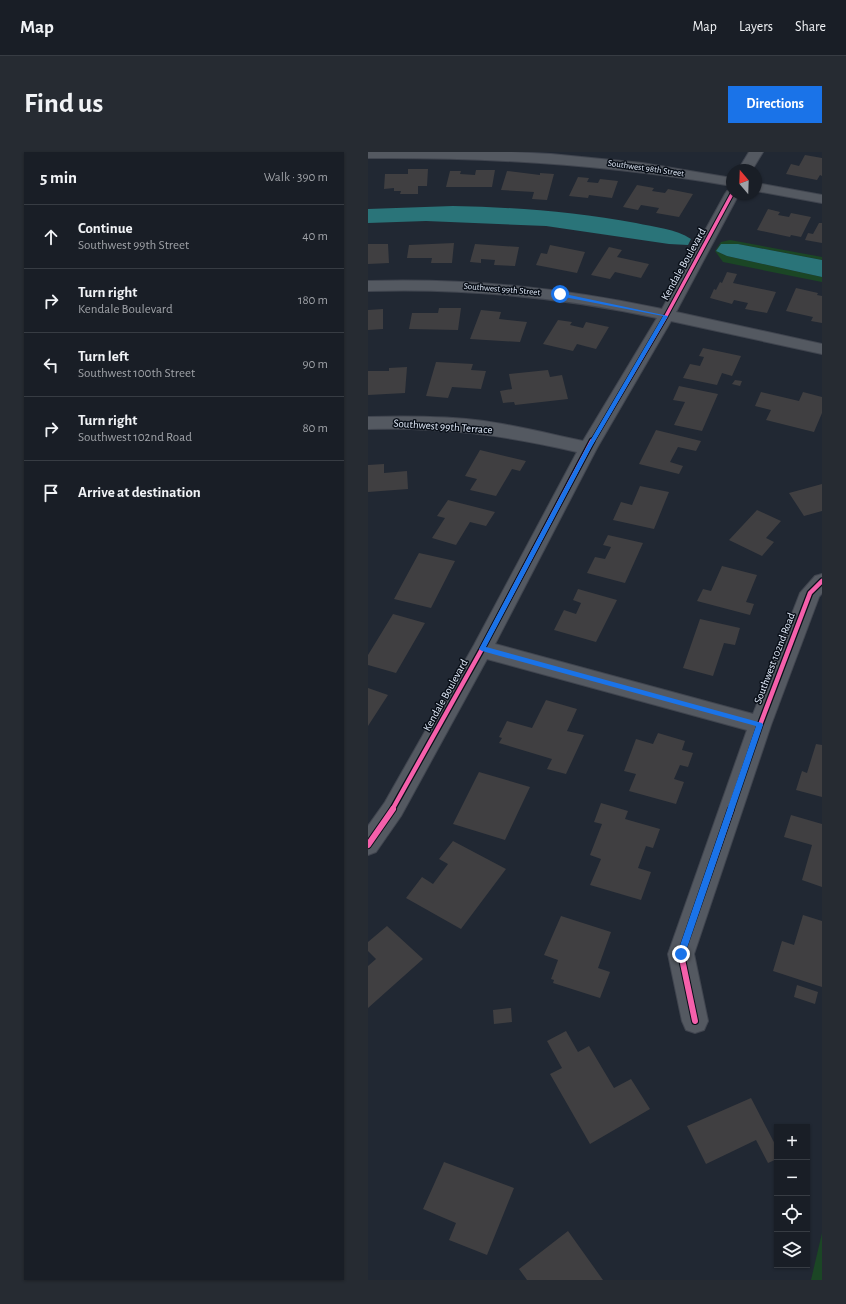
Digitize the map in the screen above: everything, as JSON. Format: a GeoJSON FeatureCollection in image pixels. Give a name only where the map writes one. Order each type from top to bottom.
{"type":"FeatureCollection","features":[{"type":"Feature","properties":{"kind":"street","name":"Southwest 98th Street"},"geometry":{"type":"LineString","coordinates":[[368,154],[476,152],[564,157],[657,168],[726,181]]}},
{"type":"Feature","properties":{"kind":"street"},"geometry":{"type":"LineString","coordinates":[[749,164],[756,152]]}},
{"type":"Feature","properties":{"kind":"street"},"geometry":{"type":"LineString","coordinates":[[762,188],[822,199]]}},
{"type":"Feature","properties":{"kind":"street","name":"Kendale Boulevard"},"geometry":{"type":"LineString","coordinates":[[368,845],[393,809],[482,649],[588,448],[666,316],[729,200]]}},
{"type":"Feature","properties":{"kind":"street","name":"Southwest 99th Street"},"geometry":{"type":"LineString","coordinates":[[368,286],[446,285],[522,290],[605,302],[822,349]]}},
{"type":"Feature","properties":{"kind":"street","name":"Southwest 99th Terrace"},"geometry":{"type":"LineString","coordinates":[[368,423],[438,423],[487,428],[520,433],[588,448]]}},
{"type":"Feature","properties":{"kind":"street","name":"Southwest 102nd Road"},"geometry":{"type":"LineString","coordinates":[[695,1021],[681,954],[760,725],[810,593],[822,581]]}},
{"type":"Feature","properties":{"kind":"street"},"geometry":{"type":"LineString","coordinates":[[482,649],[760,725]]}},
{"type":"Feature","properties":{"kind":"shaded area"},"geometry":{"type":"Polygon","coordinates":[[[453,206],[522,209],[591,216],[665,229],[679,233],[691,239],[688,245],[669,244],[546,226],[426,221],[368,223],[368,209],[453,206]]]}},
{"type":"Feature","properties":{"kind":"shaded area"},"geometry":{"type":"Polygon","coordinates":[[[730,240],[822,257],[822,260],[738,244],[721,244],[716,251],[727,256],[822,277],[822,282],[723,262],[715,251],[721,242],[730,240]]]}},
{"type":"Feature","properties":{"kind":"shaded area"},"geometry":{"type":"Polygon","coordinates":[[[721,244],[738,244],[822,260],[822,277],[727,256],[716,251],[721,244]]]}},
{"type":"Feature","properties":{"kind":"shaded area"},"geometry":{"type":"Polygon","coordinates":[[[822,1233],[822,1280],[811,1280],[822,1233]]]}},
{"type":"Feature","properties":{"kind":"building"},"geometry":{"type":"Polygon","coordinates":[[[805,155],[822,158],[822,176],[820,175],[817,180],[786,174],[791,164],[799,166],[805,155]]]}},
{"type":"Feature","properties":{"kind":"building"},"geometry":{"type":"Polygon","coordinates":[[[408,169],[428,169],[427,186],[418,186],[418,194],[400,194],[401,191],[394,191],[394,188],[384,189],[385,174],[408,174],[408,169]]]}},
{"type":"Feature","properties":{"kind":"building"},"geometry":{"type":"Polygon","coordinates":[[[476,170],[495,170],[492,187],[446,187],[450,171],[461,171],[460,174],[475,175],[476,170]]]}},
{"type":"Feature","properties":{"kind":"building"},"geometry":{"type":"Polygon","coordinates":[[[507,171],[540,175],[540,173],[554,174],[547,200],[532,199],[534,192],[501,190],[507,171]]]}},
{"type":"Feature","properties":{"kind":"building"},"geometry":{"type":"Polygon","coordinates":[[[578,177],[589,178],[587,182],[598,183],[600,179],[618,181],[612,198],[589,195],[588,198],[569,196],[578,177]]]}},
{"type":"Feature","properties":{"kind":"building"},"geometry":{"type":"Polygon","coordinates":[[[637,185],[654,188],[652,191],[665,193],[668,189],[693,194],[679,217],[656,213],[659,208],[641,205],[638,210],[623,207],[637,185]]]}},
{"type":"Feature","properties":{"kind":"building"},"geometry":{"type":"Polygon","coordinates":[[[768,209],[780,212],[778,215],[789,217],[791,213],[811,217],[801,237],[791,235],[790,237],[757,230],[768,209]]]}},
{"type":"Feature","properties":{"kind":"building"},"geometry":{"type":"Polygon","coordinates":[[[819,223],[822,223],[822,243],[805,240],[808,233],[813,234],[819,223]]]}},
{"type":"Feature","properties":{"kind":"building"},"geometry":{"type":"Polygon","coordinates":[[[454,243],[452,263],[431,263],[432,258],[407,258],[409,245],[454,243]]]}},
{"type":"Feature","properties":{"kind":"building"},"geometry":{"type":"Polygon","coordinates":[[[368,244],[388,244],[389,263],[368,264],[368,244]]]}},
{"type":"Feature","properties":{"kind":"building"},"geometry":{"type":"Polygon","coordinates":[[[475,244],[519,247],[515,266],[494,265],[495,260],[481,259],[481,263],[470,262],[475,244]]]}},
{"type":"Feature","properties":{"kind":"building"},"geometry":{"type":"Polygon","coordinates":[[[550,245],[585,252],[577,273],[536,265],[541,253],[547,254],[550,245]]]}},
{"type":"Feature","properties":{"kind":"building"},"geometry":{"type":"Polygon","coordinates":[[[609,247],[622,250],[617,257],[649,264],[641,278],[615,272],[610,279],[591,275],[609,247]]]}},
{"type":"Feature","properties":{"kind":"building"},"geometry":{"type":"Polygon","coordinates":[[[727,272],[737,274],[733,283],[776,292],[767,313],[745,309],[748,303],[734,300],[732,304],[710,298],[714,289],[716,290],[720,282],[722,283],[727,272]]]}},
{"type":"Feature","properties":{"kind":"building"},"geometry":{"type":"Polygon","coordinates":[[[796,288],[818,293],[817,295],[822,296],[822,323],[811,321],[813,317],[786,311],[796,288]]]}},
{"type":"Feature","properties":{"kind":"building"},"geometry":{"type":"Polygon","coordinates":[[[439,308],[461,308],[458,330],[409,329],[412,313],[438,313],[439,308]]]}},
{"type":"Feature","properties":{"kind":"building"},"geometry":{"type":"Polygon","coordinates":[[[383,309],[383,329],[368,330],[368,310],[383,309]]]}},
{"type":"Feature","properties":{"kind":"building"},"geometry":{"type":"Polygon","coordinates":[[[481,310],[501,312],[499,319],[527,322],[520,342],[470,339],[481,310]]]}},
{"type":"Feature","properties":{"kind":"building"},"geometry":{"type":"Polygon","coordinates":[[[558,320],[572,322],[570,325],[583,328],[586,322],[609,327],[596,349],[577,344],[573,351],[543,344],[558,320]]]}},
{"type":"Feature","properties":{"kind":"building"},"geometry":{"type":"Polygon","coordinates":[[[703,348],[741,356],[732,376],[722,373],[717,385],[683,378],[690,364],[700,366],[704,357],[699,356],[703,348]]]}},
{"type":"Feature","properties":{"kind":"building"},"geometry":{"type":"Polygon","coordinates":[[[436,362],[473,364],[471,370],[486,371],[481,389],[452,387],[448,398],[426,396],[436,362]]]}},
{"type":"Feature","properties":{"kind":"building"},"geometry":{"type":"Polygon","coordinates":[[[407,367],[405,393],[368,395],[368,371],[389,371],[389,368],[407,367]]]}},
{"type":"Feature","properties":{"kind":"building"},"geometry":{"type":"Polygon","coordinates":[[[548,370],[550,377],[562,375],[568,399],[515,405],[514,402],[503,403],[500,391],[512,389],[509,374],[548,370]]]}},
{"type":"Feature","properties":{"kind":"building"},"geometry":{"type":"Polygon","coordinates":[[[735,380],[742,381],[740,386],[732,384],[735,380]]]}},
{"type":"Feature","properties":{"kind":"building"},"geometry":{"type":"Polygon","coordinates":[[[679,386],[718,394],[702,431],[674,425],[685,402],[673,400],[679,386]]]}},
{"type":"Feature","properties":{"kind":"building"},"geometry":{"type":"Polygon","coordinates":[[[761,392],[799,401],[803,392],[822,397],[822,413],[814,432],[766,420],[771,410],[755,406],[761,392]]]}},
{"type":"Feature","properties":{"kind":"building"},"geometry":{"type":"Polygon","coordinates":[[[656,430],[701,441],[696,451],[678,447],[670,462],[683,466],[679,474],[639,464],[656,430]]]}},
{"type":"Feature","properties":{"kind":"building"},"geometry":{"type":"Polygon","coordinates":[[[480,450],[526,461],[520,471],[512,469],[496,496],[470,490],[477,479],[465,476],[480,450]]]}},
{"type":"Feature","properties":{"kind":"building"},"geometry":{"type":"Polygon","coordinates":[[[384,464],[384,473],[407,471],[408,489],[368,492],[368,465],[384,464]]]}},
{"type":"Feature","properties":{"kind":"building"},"geometry":{"type":"Polygon","coordinates":[[[822,484],[822,511],[804,516],[789,493],[822,484]]]}},
{"type":"Feature","properties":{"kind":"building"},"geometry":{"type":"Polygon","coordinates":[[[640,486],[669,492],[654,529],[613,520],[621,502],[632,505],[640,486]]]}},
{"type":"Feature","properties":{"kind":"building"},"geometry":{"type":"Polygon","coordinates":[[[448,500],[495,512],[486,526],[470,522],[456,545],[432,538],[445,518],[437,516],[448,500]]]}},
{"type":"Feature","properties":{"kind":"building"},"geometry":{"type":"Polygon","coordinates":[[[757,510],[781,521],[766,538],[774,542],[762,556],[729,540],[757,510]]]}},
{"type":"Feature","properties":{"kind":"building"},"geometry":{"type":"Polygon","coordinates":[[[608,535],[643,543],[625,583],[587,573],[595,557],[605,559],[611,547],[603,545],[608,535]]]}},
{"type":"Feature","properties":{"kind":"building"},"geometry":{"type":"Polygon","coordinates":[[[419,553],[455,561],[431,608],[394,599],[419,553]]]}},
{"type":"Feature","properties":{"kind":"building"},"geometry":{"type":"Polygon","coordinates":[[[722,566],[757,575],[746,602],[754,604],[750,615],[697,601],[703,589],[711,591],[722,566]]]}},
{"type":"Feature","properties":{"kind":"building"},"geometry":{"type":"Polygon","coordinates":[[[578,589],[617,600],[596,642],[554,630],[564,610],[576,614],[581,603],[573,600],[578,589]]]}},
{"type":"Feature","properties":{"kind":"building"},"geometry":{"type":"Polygon","coordinates":[[[393,614],[425,623],[396,673],[368,665],[368,655],[393,614]]]}},
{"type":"Feature","properties":{"kind":"building"},"geometry":{"type":"Polygon","coordinates":[[[700,619],[740,628],[735,645],[724,643],[713,676],[683,668],[700,619]]]}},
{"type":"Feature","properties":{"kind":"building"},"geometry":{"type":"Polygon","coordinates":[[[368,688],[388,695],[368,726],[368,688]]]}},
{"type":"Feature","properties":{"kind":"building"},"geometry":{"type":"Polygon","coordinates":[[[546,700],[577,709],[567,731],[584,735],[566,774],[547,769],[552,759],[499,743],[502,738],[499,737],[507,721],[532,728],[546,700]]]}},
{"type":"Feature","properties":{"kind":"building"},"geometry":{"type":"Polygon","coordinates":[[[658,733],[685,741],[682,750],[693,753],[688,767],[680,765],[674,779],[684,782],[676,804],[629,791],[636,774],[624,771],[636,739],[653,744],[658,733]]]}},
{"type":"Feature","properties":{"kind":"building"},"geometry":{"type":"Polygon","coordinates":[[[816,744],[822,745],[822,797],[796,790],[802,771],[807,773],[816,744]]]}},
{"type":"Feature","properties":{"kind":"building"},"geometry":{"type":"Polygon","coordinates":[[[479,772],[530,787],[505,840],[453,824],[479,772]]]}},
{"type":"Feature","properties":{"kind":"building"},"geometry":{"type":"Polygon","coordinates":[[[601,803],[628,811],[625,819],[660,829],[653,848],[646,846],[638,868],[651,872],[641,900],[590,885],[601,859],[590,855],[602,824],[594,822],[601,803]]]}},
{"type":"Feature","properties":{"kind":"building"},"geometry":{"type":"Polygon","coordinates":[[[791,815],[822,824],[822,887],[802,880],[812,845],[784,837],[791,815]]]}},
{"type":"Feature","properties":{"kind":"building"},"geometry":{"type":"Polygon","coordinates":[[[453,841],[506,869],[461,929],[406,898],[422,877],[433,884],[448,864],[439,859],[453,841]]]}},
{"type":"Feature","properties":{"kind":"building"},"geometry":{"type":"Polygon","coordinates":[[[803,915],[822,921],[822,987],[773,971],[782,941],[794,945],[803,915]]]}},
{"type":"Feature","properties":{"kind":"building"},"geometry":{"type":"Polygon","coordinates":[[[561,916],[611,932],[598,968],[610,972],[600,998],[553,983],[554,980],[551,979],[558,960],[544,955],[561,916]]]}},
{"type":"Feature","properties":{"kind":"building"},"geometry":{"type":"Polygon","coordinates":[[[387,926],[423,959],[368,1008],[368,966],[376,959],[368,951],[368,942],[387,926]]]}},
{"type":"Feature","properties":{"kind":"building"},"geometry":{"type":"Polygon","coordinates":[[[797,985],[818,992],[815,1004],[794,997],[797,985]]]}},
{"type":"Feature","properties":{"kind":"building"},"geometry":{"type":"Polygon","coordinates":[[[511,1008],[512,1022],[494,1024],[493,1010],[511,1008]]]}},
{"type":"Feature","properties":{"kind":"building"},"geometry":{"type":"Polygon","coordinates":[[[566,1031],[578,1052],[589,1046],[614,1088],[631,1079],[650,1109],[590,1144],[550,1074],[562,1068],[547,1041],[566,1031]]]}},
{"type":"Feature","properties":{"kind":"building"},"geometry":{"type":"Polygon","coordinates":[[[751,1098],[774,1142],[774,1160],[768,1163],[756,1140],[706,1164],[687,1126],[751,1098]]]}},
{"type":"Feature","properties":{"kind":"building"},"geometry":{"type":"Polygon","coordinates":[[[444,1162],[514,1188],[487,1255],[449,1240],[456,1223],[423,1209],[444,1162]]]}},
{"type":"Feature","properties":{"kind":"building"},"geometry":{"type":"Polygon","coordinates":[[[568,1231],[603,1280],[527,1280],[519,1269],[568,1231]]]}},
{"type":"Feature","properties":{"kind":"cycle path"},"geometry":{"type":"LineString","coordinates":[[368,845],[393,809],[482,649],[588,448],[666,316],[729,200]]}},
{"type":"Feature","properties":{"kind":"cycle path"},"geometry":{"type":"LineString","coordinates":[[695,1021],[681,954],[760,725],[810,593],[822,581]]}},
{"type":"Feature","properties":{"kind":"route"},"geometry":{"type":"LineString","coordinates":[[560,294],[605,302],[666,316],[588,448],[482,649],[760,725],[681,954]]}}]}
